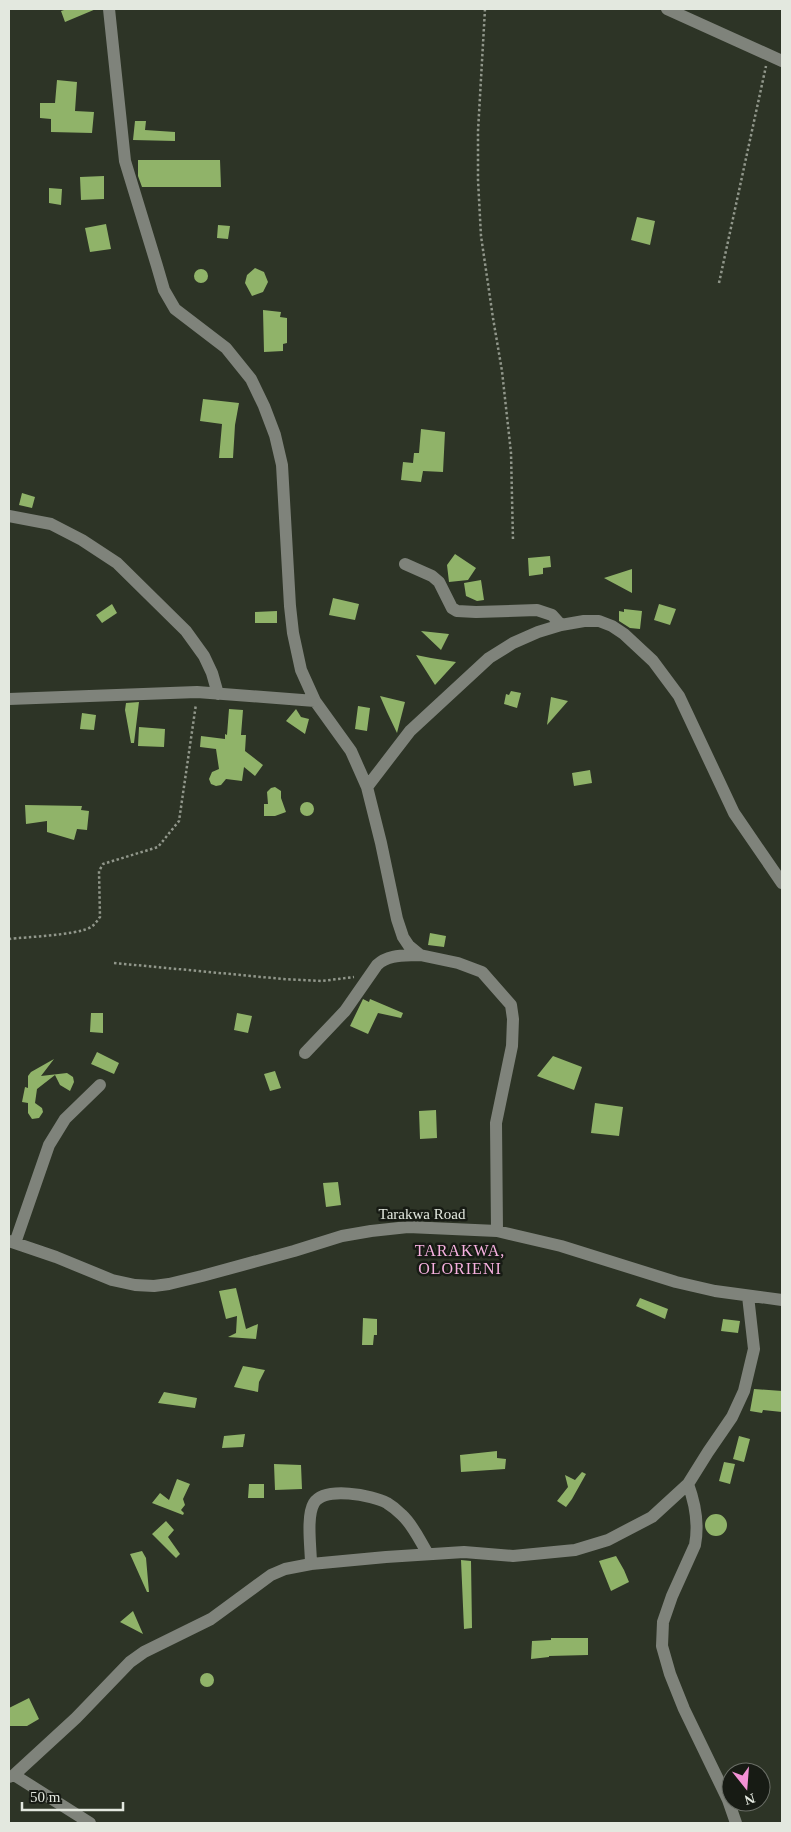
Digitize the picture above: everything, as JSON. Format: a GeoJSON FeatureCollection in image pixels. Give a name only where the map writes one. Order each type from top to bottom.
{"type":"FeatureCollection","features":[{"type":"Feature","properties":{"kind":"street"},"geometry":{"type":"LineString","coordinates":[[109,9],[125,161],[164,290],[175,309],[226,348],[251,378],[264,406],[275,435],[282,465],[287,569],[293,634],[301,670],[315,701],[351,752],[367,787],[397,919],[403,937],[420,955]]}},
{"type":"Feature","properties":{"kind":"street"},"geometry":{"type":"LineString","coordinates":[[667,9],[782,61]]}},
{"type":"Feature","properties":{"kind":"street"},"geometry":{"type":"LineString","coordinates":[[9,516],[50,524],[82,540],[117,563],[186,631],[204,656],[212,673],[218,694]]}},
{"type":"Feature","properties":{"kind":"street"},"geometry":{"type":"LineString","coordinates":[[405,564],[432,576],[439,582],[452,608],[457,611],[537,610],[552,615],[561,625]]}},
{"type":"Feature","properties":{"kind":"street"},"geometry":{"type":"LineString","coordinates":[[367,787],[410,731],[489,658],[513,643],[538,632],[561,625],[584,621],[599,621],[612,626],[653,661],[679,696],[734,813],[782,883]]}},
{"type":"Feature","properties":{"kind":"street"},"geometry":{"type":"LineString","coordinates":[[9,699],[197,692],[315,701]]}},
{"type":"Feature","properties":{"kind":"street"},"geometry":{"type":"LineString","coordinates":[[305,1053],[345,1011],[377,965],[384,959],[420,955],[458,963],[482,972],[511,1005],[513,1019],[512,1046],[496,1123],[497,1231]]}},
{"type":"Feature","properties":{"kind":"street"},"geometry":{"type":"LineString","coordinates":[[12,1242],[49,1145],[65,1119],[100,1085]]}},
{"type":"Feature","properties":{"kind":"street","name":"Tarakwa Road"},"geometry":{"type":"LineString","coordinates":[[12,1242],[112,1280],[135,1285],[154,1286],[194,1278],[342,1236],[371,1231],[408,1227],[497,1231],[569,1249],[676,1282],[748,1296],[782,1300]]}},
{"type":"Feature","properties":{"kind":"street"},"geometry":{"type":"LineString","coordinates":[[90,1823],[11,1776],[76,1718],[137,1657],[211,1619],[271,1575],[285,1569],[311,1564],[428,1554],[464,1552],[513,1556],[575,1550],[608,1540],[652,1517],[688,1484],[732,1418],[744,1391],[754,1349],[748,1296]]}},
{"type":"Feature","properties":{"kind":"street"},"geometry":{"type":"LineString","coordinates":[[688,1484],[695,1503],[695,1545],[672,1596],[663,1622],[662,1646],[670,1674],[684,1709],[728,1800],[736,1823]]}},
{"type":"Feature","properties":{"kind":"street"},"geometry":{"type":"LineString","coordinates":[[311,1564],[310,1513],[315,1502],[325,1495],[334,1493],[368,1497],[387,1503],[403,1516],[428,1554]]}},
{"type":"Feature","properties":{"kind":"path"},"geometry":{"type":"LineString","coordinates":[[485,9],[478,131],[478,180],[482,236],[502,371],[510,444],[513,541]]}},
{"type":"Feature","properties":{"kind":"path"},"geometry":{"type":"LineString","coordinates":[[719,283],[768,55]]}},
{"type":"Feature","properties":{"kind":"path"},"geometry":{"type":"LineString","coordinates":[[9,939],[89,929],[100,917],[99,871],[102,864],[158,847],[172,831],[178,821],[197,692]]}},
{"type":"Feature","properties":{"kind":"path"},"geometry":{"type":"LineString","coordinates":[[114,963],[322,981],[370,975]]}},
{"type":"Feature","properties":{"kind":"building"},"geometry":{"type":"Polygon","coordinates":[[[67,9],[96,9],[65,22],[61,11],[67,9]]]}},
{"type":"Feature","properties":{"kind":"building"},"geometry":{"type":"Polygon","coordinates":[[[57,80],[77,82],[75,111],[94,112],[92,133],[51,132],[51,119],[40,118],[40,103],[55,103],[57,80]]]}},
{"type":"Feature","properties":{"kind":"building"},"geometry":{"type":"Polygon","coordinates":[[[135,121],[146,121],[145,130],[175,132],[175,141],[133,140],[135,121]]]}},
{"type":"Feature","properties":{"kind":"building"},"geometry":{"type":"Polygon","coordinates":[[[138,160],[220,160],[221,187],[142,187],[138,176],[138,160]]]}},
{"type":"Feature","properties":{"kind":"building"},"geometry":{"type":"Polygon","coordinates":[[[104,176],[104,199],[81,200],[80,177],[104,176]]]}},
{"type":"Feature","properties":{"kind":"building"},"geometry":{"type":"Polygon","coordinates":[[[49,188],[62,189],[61,205],[49,203],[49,188]]]}},
{"type":"Feature","properties":{"kind":"building"},"geometry":{"type":"Polygon","coordinates":[[[637,217],[655,221],[650,245],[631,240],[637,217]]]}},
{"type":"Feature","properties":{"kind":"building"},"geometry":{"type":"Polygon","coordinates":[[[106,224],[111,249],[90,252],[85,228],[106,224]]]}},
{"type":"Feature","properties":{"kind":"building"},"geometry":{"type":"Polygon","coordinates":[[[218,225],[230,226],[228,239],[217,238],[218,225]]]}},
{"type":"Feature","properties":{"kind":"building"},"geometry":{"type":"Polygon","coordinates":[[[255,268],[264,272],[268,282],[263,292],[252,296],[245,283],[247,275],[255,268]]]}},
{"type":"Feature","properties":{"kind":"building"},"geometry":{"type":"Polygon","coordinates":[[[201,269],[206,271],[208,276],[206,281],[201,283],[196,281],[194,276],[196,271],[201,269]]]}},
{"type":"Feature","properties":{"kind":"building"},"geometry":{"type":"Polygon","coordinates":[[[263,310],[281,312],[280,317],[287,318],[287,343],[283,344],[283,351],[264,352],[263,310]]]}},
{"type":"Feature","properties":{"kind":"building"},"geometry":{"type":"Polygon","coordinates":[[[203,399],[239,403],[235,425],[233,458],[219,458],[222,424],[200,421],[203,399]]]}},
{"type":"Feature","properties":{"kind":"building"},"geometry":{"type":"Polygon","coordinates":[[[421,429],[445,432],[443,472],[423,471],[421,482],[401,480],[403,462],[413,463],[414,453],[419,453],[421,429]]]}},
{"type":"Feature","properties":{"kind":"building"},"geometry":{"type":"Polygon","coordinates":[[[22,493],[35,497],[32,508],[19,505],[22,493]]]}},
{"type":"Feature","properties":{"kind":"building"},"geometry":{"type":"Polygon","coordinates":[[[455,554],[476,568],[468,580],[449,582],[447,565],[455,554]]]}},
{"type":"Feature","properties":{"kind":"building"},"geometry":{"type":"Polygon","coordinates":[[[550,556],[551,567],[543,568],[543,574],[529,576],[528,558],[550,556]]]}},
{"type":"Feature","properties":{"kind":"building"},"geometry":{"type":"Polygon","coordinates":[[[632,569],[632,593],[604,578],[632,569]]]}},
{"type":"Feature","properties":{"kind":"building"},"geometry":{"type":"Polygon","coordinates":[[[481,580],[484,600],[477,601],[466,596],[464,583],[481,580]]]}},
{"type":"Feature","properties":{"kind":"building"},"geometry":{"type":"Polygon","coordinates":[[[333,598],[359,604],[355,620],[329,615],[333,598]]]}},
{"type":"Feature","properties":{"kind":"building"},"geometry":{"type":"Polygon","coordinates":[[[112,604],[117,613],[102,623],[96,615],[112,604]]]}},
{"type":"Feature","properties":{"kind":"building"},"geometry":{"type":"Polygon","coordinates":[[[659,604],[676,609],[670,625],[654,620],[659,604]]]}},
{"type":"Feature","properties":{"kind":"building"},"geometry":{"type":"Polygon","coordinates":[[[624,609],[642,611],[640,629],[630,628],[619,621],[619,611],[624,612],[624,609]]]}},
{"type":"Feature","properties":{"kind":"building"},"geometry":{"type":"Polygon","coordinates":[[[277,611],[277,623],[255,623],[255,612],[277,611]]]}},
{"type":"Feature","properties":{"kind":"building"},"geometry":{"type":"Polygon","coordinates":[[[421,631],[449,634],[441,650],[421,631]]]}},
{"type":"Feature","properties":{"kind":"building"},"geometry":{"type":"Polygon","coordinates":[[[416,655],[431,658],[456,662],[435,685],[416,655]]]}},
{"type":"Feature","properties":{"kind":"building"},"geometry":{"type":"Polygon","coordinates":[[[511,691],[521,693],[517,708],[504,704],[506,694],[509,695],[511,691]]]}},
{"type":"Feature","properties":{"kind":"building"},"geometry":{"type":"Polygon","coordinates":[[[380,696],[405,702],[397,733],[387,712],[380,696]]]}},
{"type":"Feature","properties":{"kind":"building"},"geometry":{"type":"Polygon","coordinates":[[[551,697],[568,701],[547,725],[551,697]]]}},
{"type":"Feature","properties":{"kind":"building"},"geometry":{"type":"Polygon","coordinates":[[[139,702],[134,743],[131,743],[125,710],[126,703],[139,702]]]}},
{"type":"Feature","properties":{"kind":"building"},"geometry":{"type":"Polygon","coordinates":[[[358,706],[370,708],[367,731],[355,729],[358,706]]]}},
{"type":"Feature","properties":{"kind":"building"},"geometry":{"type":"Polygon","coordinates":[[[229,709],[243,710],[241,735],[246,735],[245,751],[263,765],[255,776],[244,767],[242,781],[226,779],[221,785],[216,786],[211,784],[209,779],[212,772],[219,769],[216,749],[200,747],[201,736],[225,739],[229,709]]]}},
{"type":"Feature","properties":{"kind":"building"},"geometry":{"type":"Polygon","coordinates":[[[296,709],[301,717],[309,719],[305,734],[286,721],[296,709]]]}},
{"type":"Feature","properties":{"kind":"building"},"geometry":{"type":"Polygon","coordinates":[[[82,713],[96,715],[94,730],[80,729],[82,713]]]}},
{"type":"Feature","properties":{"kind":"building"},"geometry":{"type":"Polygon","coordinates":[[[139,727],[165,729],[164,747],[138,746],[139,727]]]}},
{"type":"Feature","properties":{"kind":"building"},"geometry":{"type":"Polygon","coordinates":[[[590,770],[592,783],[574,786],[572,773],[590,770]]]}},
{"type":"Feature","properties":{"kind":"building"},"geometry":{"type":"Polygon","coordinates":[[[275,787],[281,791],[281,798],[286,812],[275,816],[264,816],[264,804],[268,804],[267,792],[275,787]]]}},
{"type":"Feature","properties":{"kind":"building"},"geometry":{"type":"Polygon","coordinates":[[[304,802],[310,802],[314,809],[310,816],[304,816],[300,812],[300,806],[304,802]]]}},
{"type":"Feature","properties":{"kind":"building"},"geometry":{"type":"Polygon","coordinates":[[[25,805],[82,806],[81,810],[89,811],[87,830],[77,829],[74,840],[47,832],[47,821],[26,824],[25,805]]]}},
{"type":"Feature","properties":{"kind":"building"},"geometry":{"type":"Polygon","coordinates":[[[430,933],[446,936],[444,947],[428,945],[430,933]]]}},
{"type":"Feature","properties":{"kind":"building"},"geometry":{"type":"Polygon","coordinates":[[[363,999],[369,1002],[370,999],[403,1013],[401,1018],[378,1013],[368,1034],[350,1026],[363,999]]]}},
{"type":"Feature","properties":{"kind":"building"},"geometry":{"type":"Polygon","coordinates":[[[91,1013],[103,1013],[103,1033],[90,1032],[91,1013]]]}},
{"type":"Feature","properties":{"kind":"building"},"geometry":{"type":"Polygon","coordinates":[[[237,1013],[252,1016],[248,1033],[234,1030],[237,1013]]]}},
{"type":"Feature","properties":{"kind":"building"},"geometry":{"type":"Polygon","coordinates":[[[97,1052],[119,1063],[114,1074],[91,1064],[97,1052]]]}},
{"type":"Feature","properties":{"kind":"building"},"geometry":{"type":"Polygon","coordinates":[[[553,1056],[582,1067],[574,1090],[537,1076],[553,1056]]]}},
{"type":"Feature","properties":{"kind":"building"},"geometry":{"type":"Polygon","coordinates":[[[54,1059],[41,1076],[67,1073],[73,1077],[74,1082],[70,1091],[60,1085],[55,1075],[37,1089],[35,1103],[42,1108],[43,1112],[39,1118],[32,1119],[28,1113],[28,1103],[22,1102],[25,1087],[28,1088],[28,1076],[31,1072],[54,1059]]]}},
{"type":"Feature","properties":{"kind":"building"},"geometry":{"type":"Polygon","coordinates":[[[275,1071],[281,1088],[270,1091],[264,1074],[275,1071]]]}},
{"type":"Feature","properties":{"kind":"building"},"geometry":{"type":"Polygon","coordinates":[[[595,1103],[623,1107],[619,1136],[591,1133],[595,1103]]]}},
{"type":"Feature","properties":{"kind":"building"},"geometry":{"type":"Polygon","coordinates":[[[436,1110],[437,1138],[420,1139],[419,1111],[436,1110]]]}},
{"type":"Feature","properties":{"kind":"building"},"geometry":{"type":"Polygon","coordinates":[[[338,1182],[341,1205],[326,1207],[323,1183],[338,1182]]]}},
{"type":"Feature","properties":{"kind":"building"},"geometry":{"type":"Polygon","coordinates":[[[236,1288],[246,1329],[258,1324],[256,1339],[228,1337],[236,1333],[237,1316],[226,1319],[219,1291],[236,1288]]]}},
{"type":"Feature","properties":{"kind":"building"},"geometry":{"type":"Polygon","coordinates":[[[640,1298],[668,1309],[665,1319],[636,1306],[640,1298]]]}},
{"type":"Feature","properties":{"kind":"building"},"geometry":{"type":"Polygon","coordinates":[[[363,1318],[377,1319],[377,1335],[374,1335],[373,1345],[362,1345],[363,1318]]]}},
{"type":"Feature","properties":{"kind":"building"},"geometry":{"type":"Polygon","coordinates":[[[723,1319],[740,1321],[738,1333],[721,1331],[723,1319]]]}},
{"type":"Feature","properties":{"kind":"building"},"geometry":{"type":"Polygon","coordinates":[[[243,1366],[265,1370],[259,1382],[258,1392],[234,1387],[243,1366]]]}},
{"type":"Feature","properties":{"kind":"building"},"geometry":{"type":"Polygon","coordinates":[[[754,1389],[782,1391],[782,1412],[763,1410],[762,1413],[750,1411],[754,1389]]]}},
{"type":"Feature","properties":{"kind":"building"},"geometry":{"type":"Polygon","coordinates":[[[164,1392],[197,1398],[195,1408],[158,1403],[164,1392]]]}},
{"type":"Feature","properties":{"kind":"building"},"geometry":{"type":"Polygon","coordinates":[[[245,1434],[243,1447],[222,1448],[224,1436],[245,1434]]]}},
{"type":"Feature","properties":{"kind":"building"},"geometry":{"type":"Polygon","coordinates":[[[739,1436],[750,1439],[744,1462],[733,1459],[739,1436]]]}},
{"type":"Feature","properties":{"kind":"building"},"geometry":{"type":"Polygon","coordinates":[[[497,1451],[497,1458],[506,1459],[505,1469],[461,1472],[460,1455],[497,1451]]]}},
{"type":"Feature","properties":{"kind":"building"},"geometry":{"type":"Polygon","coordinates":[[[724,1462],[735,1464],[730,1484],[719,1481],[724,1462]]]}},
{"type":"Feature","properties":{"kind":"building"},"geometry":{"type":"Polygon","coordinates":[[[274,1464],[301,1465],[302,1489],[275,1490],[274,1464]]]}},
{"type":"Feature","properties":{"kind":"building"},"geometry":{"type":"Polygon","coordinates":[[[582,1472],[586,1474],[566,1507],[557,1501],[568,1487],[565,1475],[575,1480],[582,1472]]]}},
{"type":"Feature","properties":{"kind":"building"},"geometry":{"type":"Polygon","coordinates":[[[177,1479],[190,1484],[183,1499],[185,1505],[181,1510],[184,1513],[183,1515],[152,1503],[160,1493],[169,1500],[177,1479]]]}},
{"type":"Feature","properties":{"kind":"building"},"geometry":{"type":"Polygon","coordinates":[[[249,1484],[264,1484],[264,1498],[248,1498],[249,1484]]]}},
{"type":"Feature","properties":{"kind":"building"},"geometry":{"type":"Polygon","coordinates":[[[716,1514],[726,1521],[727,1525],[720,1535],[716,1536],[706,1529],[705,1525],[712,1515],[716,1514]]]}},
{"type":"Feature","properties":{"kind":"building"},"geometry":{"type":"Polygon","coordinates":[[[166,1521],[174,1530],[168,1537],[180,1554],[176,1558],[152,1534],[166,1521]]]}},
{"type":"Feature","properties":{"kind":"building"},"geometry":{"type":"Polygon","coordinates":[[[142,1551],[146,1558],[149,1592],[147,1592],[130,1554],[142,1551]]]}},
{"type":"Feature","properties":{"kind":"building"},"geometry":{"type":"Polygon","coordinates":[[[616,1556],[629,1582],[611,1591],[599,1561],[616,1556]]]}},
{"type":"Feature","properties":{"kind":"building"},"geometry":{"type":"Polygon","coordinates":[[[461,1560],[471,1561],[472,1628],[464,1629],[461,1560]]]}},
{"type":"Feature","properties":{"kind":"building"},"geometry":{"type":"Polygon","coordinates":[[[133,1611],[143,1634],[120,1622],[133,1611]]]}},
{"type":"Feature","properties":{"kind":"building"},"geometry":{"type":"Polygon","coordinates":[[[551,1638],[588,1638],[588,1655],[549,1656],[531,1659],[532,1641],[551,1640],[551,1638]]]}},
{"type":"Feature","properties":{"kind":"building"},"geometry":{"type":"Polygon","coordinates":[[[207,1673],[212,1675],[214,1680],[212,1685],[207,1687],[202,1685],[200,1680],[202,1675],[207,1673]]]}},
{"type":"Feature","properties":{"kind":"building"},"geometry":{"type":"Polygon","coordinates":[[[29,1698],[39,1719],[27,1726],[9,1726],[9,1708],[29,1698]]]}},
{"type":"Feature","properties":{"kind":"district","name":"TARAKWA, OLORIENI"},"geometry":{"type":"Point","coordinates":[460,1259]}}]}
